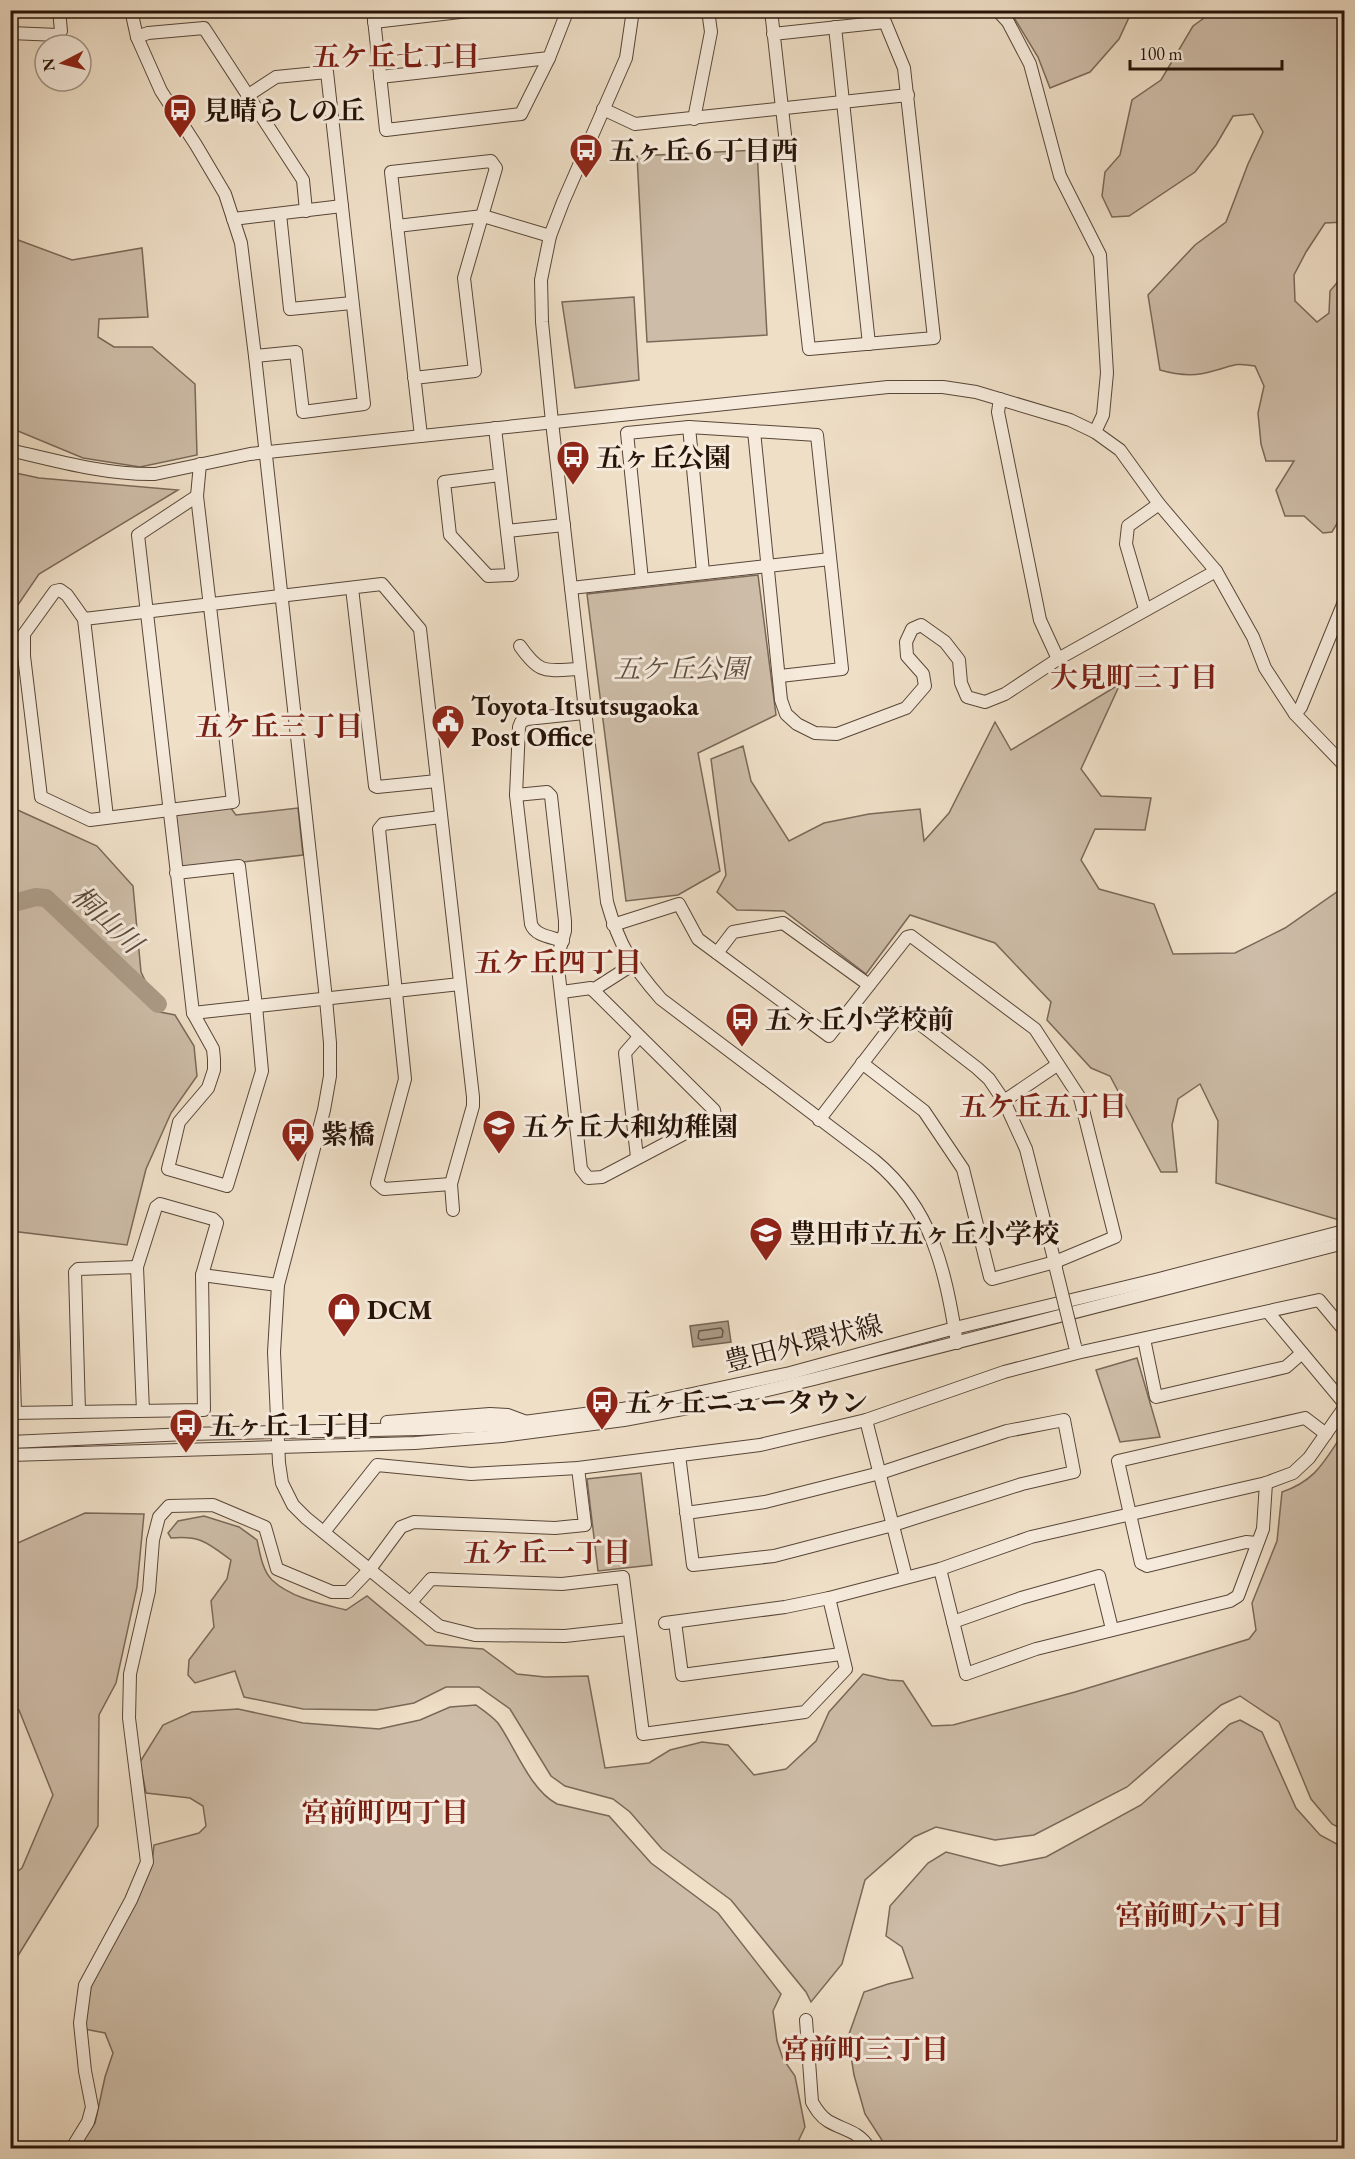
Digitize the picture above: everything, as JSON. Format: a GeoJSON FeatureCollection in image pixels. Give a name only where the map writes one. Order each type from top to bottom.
{"type":"FeatureCollection","features":[{"type":"Feature","properties":{"kind":"street"},"geometry":{"type":"LineString","coordinates":[[10,33],[58,35],[61,31],[59,10]]}},
{"type":"Feature","properties":{"kind":"street"},"geometry":{"type":"LineString","coordinates":[[130,10],[137,37],[160,91],[225,194],[241,243],[326,999],[330,1076],[324,1110],[278,1285],[274,1352],[282,1483],[293,1505],[440,1626],[475,1635],[565,1636],[629,1629]]}},
{"type":"Feature","properties":{"kind":"street"},"geometry":{"type":"LineString","coordinates":[[477,10],[373,16],[386,130],[521,114],[549,58],[565,17],[564,10]]}},
{"type":"Feature","properties":{"kind":"street"},"geometry":{"type":"LineString","coordinates":[[633,10],[626,58],[562,202],[550,236],[541,280],[542,322],[552,422],[605,893],[613,925],[632,964],[661,999],[886,1170],[912,1200],[935,1246],[957,1342]]}},
{"type":"Feature","properties":{"kind":"street"},"geometry":{"type":"LineString","coordinates":[[694,119],[711,32],[708,10]]}},
{"type":"Feature","properties":{"kind":"street"},"geometry":{"type":"LineString","coordinates":[[771,10],[773,34],[809,349],[934,338],[904,68],[885,22],[773,34]]}},
{"type":"Feature","properties":{"kind":"street"},"geometry":{"type":"LineString","coordinates":[[997,10],[1008,22],[1030,64],[1060,176],[1100,255],[1107,373],[1103,415],[1095,432]]}},
{"type":"Feature","properties":{"kind":"street"},"geometry":{"type":"LineString","coordinates":[[835,27],[869,344]]}},
{"type":"Feature","properties":{"kind":"street"},"geometry":{"type":"LineString","coordinates":[[137,37],[148,33],[204,28],[303,180],[306,211]]}},
{"type":"Feature","properties":{"kind":"street"},"geometry":{"type":"LineString","coordinates":[[380,77],[549,58]]}},
{"type":"Feature","properties":{"kind":"street"},"geometry":{"type":"LineString","coordinates":[[247,96],[276,77],[327,72],[364,404],[303,412],[296,352],[255,356]]}},
{"type":"Feature","properties":{"kind":"street"},"geometry":{"type":"LineString","coordinates":[[603,109],[635,124],[908,95]]}},
{"type":"Feature","properties":{"kind":"street"},"geometry":{"type":"LineString","coordinates":[[414,378],[475,371],[464,278],[496,168],[491,161],[391,172],[414,378],[421,436]]}},
{"type":"Feature","properties":{"kind":"street"},"geometry":{"type":"LineString","coordinates":[[233,219],[342,206]]}},
{"type":"Feature","properties":{"kind":"street"},"geometry":{"type":"LineString","coordinates":[[280,214],[290,309],[352,303]]}},
{"type":"Feature","properties":{"kind":"street"},"geometry":{"type":"LineString","coordinates":[[397,226],[483,216],[550,236]]}},
{"type":"Feature","properties":{"kind":"street"},"geometry":{"type":"LineString","coordinates":[[10,450],[77,465],[141,475],[265,453],[888,387],[943,387],[975,392],[1070,420],[1095,432],[1120,450],[1159,504],[1216,571],[1253,637],[1265,668],[1295,714],[1344,765]]}},
{"type":"Feature","properties":{"kind":"street"},"geometry":{"type":"LineString","coordinates":[[1000,399],[998,412],[1040,620],[1058,659]]}},
{"type":"Feature","properties":{"kind":"street"},"geometry":{"type":"LineString","coordinates":[[642,580],[627,434],[689,427],[817,435],[842,669],[780,676]]}},
{"type":"Feature","properties":{"kind":"street"},"geometry":{"type":"LineString","coordinates":[[689,427],[703,572]]}},
{"type":"Feature","properties":{"kind":"street"},"geometry":{"type":"LineString","coordinates":[[495,428],[512,575],[488,576],[450,535],[444,482],[500,475]]}},
{"type":"Feature","properties":{"kind":"street"},"geometry":{"type":"LineString","coordinates":[[754,431],[782,700],[786,714],[815,733],[837,734],[906,708],[918,696],[925,686],[923,674],[907,656],[906,642],[912,629],[921,625],[945,642],[959,660],[961,683],[967,697],[985,702],[1005,694],[1058,659],[1216,571]]}},
{"type":"Feature","properties":{"kind":"street"},"geometry":{"type":"LineString","coordinates":[[107,817],[84,619],[67,594],[60,590],[55,591],[24,634],[41,796],[90,820],[233,802],[197,496],[200,464]]}},
{"type":"Feature","properties":{"kind":"street"},"geometry":{"type":"LineString","coordinates":[[176,873],[239,866],[262,1071],[227,1186],[168,1169],[179,1122],[208,1088],[214,1070],[213,1049],[193,1013],[176,873],[138,535],[197,496]]}},
{"type":"Feature","properties":{"kind":"street"},"geometry":{"type":"LineString","coordinates":[[1145,609],[1126,544],[1128,526],[1159,504]]}},
{"type":"Feature","properties":{"kind":"street"},"geometry":{"type":"LineString","coordinates":[[507,531],[564,525]]}},
{"type":"Feature","properties":{"kind":"street"},"geometry":{"type":"LineString","coordinates":[[571,588],[830,559]]}},
{"type":"Feature","properties":{"kind":"street"},"geometry":{"type":"LineString","coordinates":[[84,619],[382,584],[420,629],[473,1106],[451,1184],[453,1210]]}},
{"type":"Feature","properties":{"kind":"street"},"geometry":{"type":"LineString","coordinates":[[352,588],[374,783],[377,787],[437,781]]}},
{"type":"Feature","properties":{"kind":"street"},"geometry":{"type":"LineString","coordinates":[[1295,714],[1301,707],[1344,602]]}},
{"type":"Feature","properties":{"kind":"street"},"geometry":{"type":"LineString","coordinates":[[520,646],[533,663],[540,668],[546,670],[580,669]]}},
{"type":"Feature","properties":{"kind":"street"},"geometry":{"type":"LineString","coordinates":[[563,940],[540,934],[531,926],[516,795],[519,726],[520,722],[527,719],[584,713]]}},
{"type":"Feature","properties":{"kind":"street"},"geometry":{"type":"LineString","coordinates":[[516,795],[547,792],[551,796],[565,921],[563,940],[557,959],[581,1169],[588,1178],[602,1177],[715,1116],[714,1110],[593,990]]}},
{"type":"Feature","properties":{"kind":"street"},"geometry":{"type":"LineString","coordinates":[[441,817],[383,824],[378,829],[405,1085],[377,1183],[384,1189],[451,1184]]}},
{"type":"Feature","properties":{"kind":"street"},"geometry":{"type":"LineString","coordinates":[[613,925],[679,904],[698,939],[829,1036],[907,937],[911,936],[1035,1029],[1080,1098],[1115,1238],[1055,1265],[995,1280],[990,1277],[963,1169],[924,1111],[862,1063]]}},
{"type":"Feature","properties":{"kind":"street"},"geometry":{"type":"LineString","coordinates":[[717,953],[733,932],[783,923],[869,985]]}},
{"type":"Feature","properties":{"kind":"street"},"geometry":{"type":"LineString","coordinates":[[562,992],[593,990],[632,964]]}},
{"type":"Feature","properties":{"kind":"street"},"geometry":{"type":"LineString","coordinates":[[193,1013],[460,984]]}},
{"type":"Feature","properties":{"kind":"street"},"geometry":{"type":"LineString","coordinates":[[819,1120],[901,1013],[941,1039],[977,1068],[989,1079],[1004,1101],[1026,1149],[1076,1349]]}},
{"type":"Feature","properties":{"kind":"street"},"geometry":{"type":"LineString","coordinates":[[637,1157],[625,1053],[639,1036]]}},
{"type":"Feature","properties":{"kind":"street"},"geometry":{"type":"LineString","coordinates":[[1004,1101],[1057,1065]]}},
{"type":"Feature","properties":{"kind":"street"},"geometry":{"type":"LineString","coordinates":[[10,1242],[13,1413],[143,1411],[204,1410],[202,1275],[217,1223],[213,1219],[160,1204],[156,1207],[137,1267],[143,1411]]}},
{"type":"Feature","properties":{"kind":"street","name":"豊田外環状線"},"geometry":{"type":"LineString","coordinates":[[10,1442],[188,1434],[455,1427],[524,1422],[622,1409],[790,1373],[955,1328],[1159,1280],[1344,1231]]}},
{"type":"Feature","properties":{"kind":"street","name":"豊田外環状線"},"geometry":{"type":"LineString","coordinates":[[10,1455],[415,1443],[491,1437],[624,1420],[715,1403],[1344,1243]]}},
{"type":"Feature","properties":{"kind":"street"},"geometry":{"type":"LineString","coordinates":[[79,1412],[75,1272],[78,1269],[137,1267]]}},
{"type":"Feature","properties":{"kind":"street"},"geometry":{"type":"LineString","coordinates":[[202,1275],[278,1285]]}},
{"type":"Feature","properties":{"kind":"street"},"geometry":{"type":"LineString","coordinates":[[324,1532],[377,1465],[471,1474],[578,1468],[760,1444],[866,1420],[1076,1349],[1144,1339],[1319,1300],[1344,1330]]}},
{"type":"Feature","properties":{"kind":"street"},"geometry":{"type":"LineString","coordinates":[[841,1654],[682,1675],[670,1623],[785,1607],[829,1598],[940,1569],[1031,1537],[1266,1483],[1293,1473],[1309,1458],[1344,1405],[1268,1312]]}},
{"type":"Feature","properties":{"kind":"street"},"geometry":{"type":"LineString","coordinates":[[1144,1339],[1156,1396],[1286,1367],[1302,1353]]}},
{"type":"Feature","properties":{"kind":"street"},"geometry":{"type":"LineString","coordinates":[[1257,1543],[1246,1542],[1147,1566],[1141,1563],[1118,1461],[1305,1418],[1326,1434]]}},
{"type":"Feature","properties":{"kind":"street"},"geometry":{"type":"LineString","coordinates":[[866,1420],[906,1577]]}},
{"type":"Feature","properties":{"kind":"street"},"geometry":{"type":"LineString","coordinates":[[679,1455],[686,1513],[693,1565],[774,1556],[893,1525],[1022,1484],[1074,1472],[1064,1420],[1007,1431],[880,1473],[765,1502],[686,1513]]}},
{"type":"Feature","properties":{"kind":"street"},"geometry":{"type":"LineString","coordinates":[[72,2148],[88,2122],[92,2108],[80,2023],[85,1984],[131,1900],[147,1862],[133,1763],[129,1696],[130,1674],[149,1591],[153,1540],[159,1517],[169,1506],[213,1505],[265,1527],[277,1569],[332,1592],[348,1592],[370,1569],[401,1527],[414,1522],[555,1528],[585,1525],[578,1468]]}},
{"type":"Feature","properties":{"kind":"street"},"geometry":{"type":"LineString","coordinates":[[940,1569],[966,1674],[1036,1649],[1230,1601],[1238,1596],[1263,1529],[1266,1483]]}},
{"type":"Feature","properties":{"kind":"street"},"geometry":{"type":"LineString","coordinates":[[953,1622],[1021,1598],[1099,1576],[1112,1629]]}},
{"type":"Feature","properties":{"kind":"street"},"geometry":{"type":"LineString","coordinates":[[411,1602],[431,1579],[562,1584],[623,1577],[643,1734],[805,1712],[846,1669],[829,1598]]}},
{"type":"Feature","properties":{"kind":"street"},"geometry":{"type":"LineString","coordinates":[[806,2020],[812,2102],[817,2112],[827,2121],[854,2133],[863,2139],[868,2148]]}},
{"type":"Feature","properties":{"kind":"green space"},"geometry":{"type":"Polygon","coordinates":[[[1010,11],[1132,11],[1119,39],[1090,72],[1050,88],[1038,57],[1010,11]]]}},
{"type":"Feature","properties":{"kind":"green space"},"geometry":{"type":"Polygon","coordinates":[[[1214,11],[1344,11],[1344,222],[1325,223],[1294,275],[1295,301],[1317,322],[1329,313],[1330,291],[1341,278],[1344,278],[1344,517],[1339,520],[1332,532],[1323,533],[1304,516],[1285,516],[1276,490],[1294,461],[1266,461],[1261,444],[1258,413],[1264,386],[1255,366],[1230,366],[1193,375],[1160,370],[1148,295],[1195,245],[1226,222],[1263,132],[1253,114],[1233,116],[1216,145],[1195,172],[1129,216],[1112,217],[1102,196],[1105,172],[1120,155],[1132,100],[1161,80],[1193,26],[1214,11]]]}},
{"type":"Feature","properties":{"kind":"green space"},"geometry":{"type":"Polygon","coordinates":[[[757,150],[767,335],[647,342],[637,156],[757,150]]]}},
{"type":"Feature","properties":{"kind":"green space"},"geometry":{"type":"Polygon","coordinates":[[[10,237],[72,260],[142,248],[148,317],[99,319],[98,337],[114,347],[152,347],[195,384],[197,455],[140,467],[83,458],[18,431],[11,431],[10,237]]]}},
{"type":"Feature","properties":{"kind":"green space"},"geometry":{"type":"Polygon","coordinates":[[[634,297],[639,380],[575,388],[562,302],[634,297]]]}},
{"type":"Feature","properties":{"kind":"green space"},"geometry":{"type":"Polygon","coordinates":[[[11,472],[39,478],[178,490],[39,574],[11,615],[11,472]]]}},
{"type":"Feature","properties":{"kind":"green space","name":"五ケ丘公園"},"geometry":{"type":"Polygon","coordinates":[[[758,575],[776,715],[698,753],[720,871],[678,895],[626,901],[587,594],[758,575]]]}},
{"type":"Feature","properties":{"kind":"green space"},"geometry":{"type":"Polygon","coordinates":[[[1120,684],[1081,769],[1101,796],[1151,798],[1145,830],[1095,829],[1081,860],[1099,889],[1154,904],[1173,954],[1235,953],[1285,928],[1344,887],[1344,1220],[1216,1183],[1218,1121],[1200,1084],[1178,1099],[1172,1125],[1177,1172],[1161,1172],[1110,1076],[1091,1068],[1047,1020],[1051,1002],[995,943],[910,915],[866,974],[784,911],[737,910],[717,892],[726,875],[711,759],[743,746],[751,781],[789,841],[824,823],[869,814],[920,809],[924,841],[949,813],[995,722],[1011,750],[1120,684]]]}},
{"type":"Feature","properties":{"kind":"green space"},"geometry":{"type":"Polygon","coordinates":[[[11,807],[97,846],[133,886],[141,972],[160,1012],[175,1015],[194,1046],[197,1076],[171,1113],[146,1169],[127,1245],[11,1231],[11,807]]]}},
{"type":"Feature","properties":{"kind":"green space"},"geometry":{"type":"Polygon","coordinates":[[[230,807],[236,815],[298,808],[303,855],[181,869],[174,814],[230,807]]]}},
{"type":"Feature","properties":{"kind":"green space"},"geometry":{"type":"Polygon","coordinates":[[[1137,1358],[1160,1437],[1120,1442],[1096,1370],[1137,1358]]]}},
{"type":"Feature","properties":{"kind":"green space"},"geometry":{"type":"Polygon","coordinates":[[[1344,1432],[1344,1830],[1332,1824],[1311,1799],[1279,1722],[1240,1696],[1221,1705],[1127,1787],[1034,1835],[995,1840],[936,1827],[914,1837],[865,1880],[842,1964],[811,2002],[806,1992],[731,1900],[662,1849],[630,1812],[613,1799],[565,1786],[551,1776],[510,1709],[479,1687],[446,1687],[414,1703],[376,1710],[303,1709],[244,1697],[235,1671],[195,1683],[188,1675],[189,1660],[214,1627],[211,1601],[227,1579],[231,1560],[197,1539],[171,1538],[168,1533],[178,1521],[204,1516],[239,1527],[257,1540],[262,1561],[269,1576],[297,1596],[346,1610],[367,1596],[426,1645],[483,1649],[517,1674],[545,1677],[588,1676],[605,1768],[649,1763],[670,1750],[702,1742],[728,1745],[754,1775],[786,1769],[816,1741],[829,1712],[863,1674],[903,1681],[932,1726],[953,1725],[1075,1692],[1249,1639],[1256,1630],[1252,1603],[1277,1541],[1282,1492],[1304,1482],[1312,1475],[1325,1461],[1344,1432]]]}},
{"type":"Feature","properties":{"kind":"green space"},"geometry":{"type":"Polygon","coordinates":[[[641,1473],[652,1565],[598,1571],[587,1479],[641,1473]]]}},
{"type":"Feature","properties":{"kind":"green space"},"geometry":{"type":"Polygon","coordinates":[[[85,1513],[144,1514],[137,1587],[116,1683],[99,1715],[98,1826],[11,1967],[11,1876],[22,1868],[53,1795],[19,1710],[11,1705],[11,1546],[85,1513]]]}},
{"type":"Feature","properties":{"kind":"green space"},"geometry":{"type":"Polygon","coordinates":[[[476,1705],[498,1723],[531,1779],[547,1797],[557,1804],[609,1816],[651,1863],[718,1913],[781,1994],[773,2011],[777,2041],[783,2059],[795,2076],[805,2127],[795,2148],[78,2148],[95,2123],[113,2053],[105,2033],[84,2029],[91,1985],[152,1863],[154,1845],[199,1833],[206,1826],[203,1806],[190,1798],[146,1793],[140,1762],[163,1725],[192,1712],[238,1709],[303,1723],[379,1729],[420,1720],[450,1707],[476,1705]]]}},
{"type":"Feature","properties":{"kind":"green space"},"geometry":{"type":"Polygon","coordinates":[[[1240,1720],[1262,1732],[1296,1808],[1320,1835],[1344,1848],[1344,2148],[887,2148],[865,2114],[854,2075],[848,2037],[864,1992],[913,1978],[902,1947],[886,1936],[890,1906],[928,1863],[946,1852],[1000,1866],[1046,1857],[1141,1805],[1230,1724],[1240,1720]]]}},
{"type":"Feature","properties":{"kind":"water"},"geometry":{"type":"Polygon","coordinates":[[[728,1321],[731,1342],[693,1347],[690,1326],[728,1321]]]}},
{"type":"Feature","properties":{"kind":"waterway","name":"桐山川"},"geometry":{"type":"LineString","coordinates":[[10,904],[36,897],[46,898],[158,1004]]}},
{"type":"Feature","properties":{"kind":"place","name":"見晴らしの丘"},"geometry":{"type":"Point","coordinates":[180,139]}},
{"type":"Feature","properties":{"kind":"place","name":"五ヶ丘６丁目西"},"geometry":{"type":"Point","coordinates":[586,179]}},
{"type":"Feature","properties":{"kind":"place","name":"五ヶ丘公園"},"geometry":{"type":"Point","coordinates":[573,486]}},
{"type":"Feature","properties":{"kind":"place","name":"Toyota Itsutsugaoka Post Office"},"geometry":{"type":"Point","coordinates":[448,750]}},
{"type":"Feature","properties":{"kind":"place","name":"五ヶ丘小学校前"},"geometry":{"type":"Point","coordinates":[742,1048]}},
{"type":"Feature","properties":{"kind":"place","name":"五ケ丘大和幼稚園"},"geometry":{"type":"Point","coordinates":[499,1155]}},
{"type":"Feature","properties":{"kind":"place","name":"紫橋"},"geometry":{"type":"Point","coordinates":[298,1163]}},
{"type":"Feature","properties":{"kind":"place","name":"豊田市立五ヶ丘小学校"},"geometry":{"type":"Point","coordinates":[766,1262]}},
{"type":"Feature","properties":{"kind":"place","name":"DCM"},"geometry":{"type":"Point","coordinates":[344,1338]}},
{"type":"Feature","properties":{"kind":"place","name":"五ヶ丘ニュータウン"},"geometry":{"type":"Point","coordinates":[602,1431]}},
{"type":"Feature","properties":{"kind":"place","name":"五ヶ丘１丁目"},"geometry":{"type":"Point","coordinates":[186,1454]}},
{"type":"Feature","properties":{"kind":"district","name":"五ケ丘七丁目"},"geometry":{"type":"Point","coordinates":[396,56]}},
{"type":"Feature","properties":{"kind":"district","name":"大見町三丁目"},"geometry":{"type":"Point","coordinates":[1134,677]}},
{"type":"Feature","properties":{"kind":"district","name":"五ケ丘三丁目"},"geometry":{"type":"Point","coordinates":[279,726]}},
{"type":"Feature","properties":{"kind":"district","name":"五ケ丘四丁目"},"geometry":{"type":"Point","coordinates":[558,962]}},
{"type":"Feature","properties":{"kind":"district","name":"五ケ丘五丁目"},"geometry":{"type":"Point","coordinates":[1043,1106]}},
{"type":"Feature","properties":{"kind":"district","name":"五ケ丘一丁目"},"geometry":{"type":"Point","coordinates":[547,1552]}},
{"type":"Feature","properties":{"kind":"district","name":"宮前町四丁目"},"geometry":{"type":"Point","coordinates":[385,1812]}},
{"type":"Feature","properties":{"kind":"district","name":"宮前町六丁目"},"geometry":{"type":"Point","coordinates":[1199,1915]}},
{"type":"Feature","properties":{"kind":"district","name":"宮前町三丁目"},"geometry":{"type":"Point","coordinates":[865,2049]}}]}
